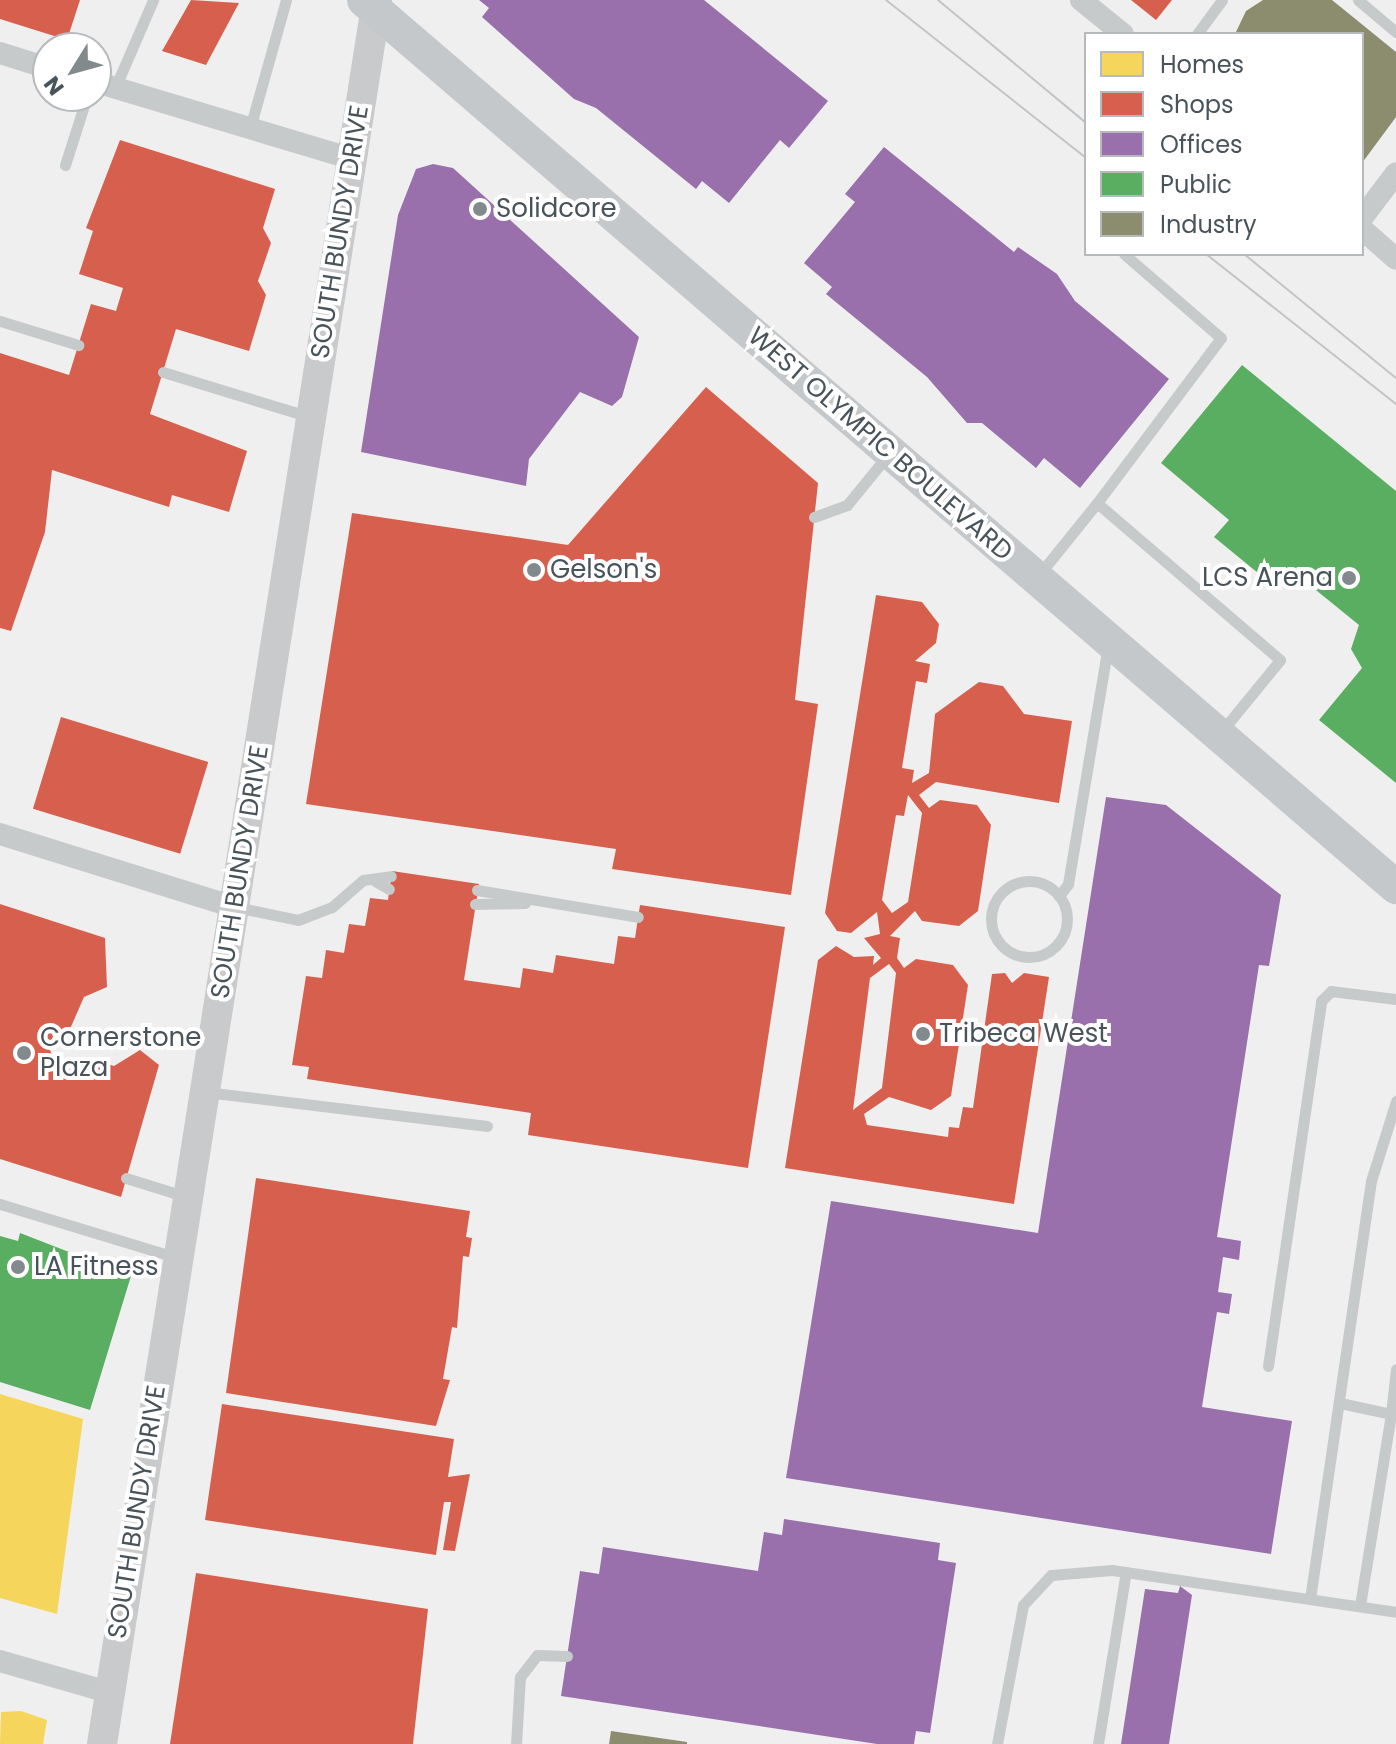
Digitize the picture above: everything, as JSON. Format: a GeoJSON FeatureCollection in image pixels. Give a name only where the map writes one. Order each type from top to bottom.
{"type":"FeatureCollection","features":[{"type":"Feature","properties":{"kind":"main road","name":"SOUTH BUNDY DRIVE"},"geometry":{"type":"LineString","coordinates":[[102,1744],[352,159],[372,3]]}},
{"type":"Feature","properties":{"kind":"main road","name":"WEST OLYMPIC BOULEVARD"},"geometry":{"type":"LineString","coordinates":[[372,3],[1396,887]]}},
{"type":"Feature","properties":{"kind":"street"},"geometry":{"type":"LineString","coordinates":[[1081,0],[1121,32]]}},
{"type":"Feature","properties":{"kind":"street"},"geometry":{"type":"LineString","coordinates":[[0,53],[32,63]]}},
{"type":"Feature","properties":{"kind":"street"},"geometry":{"type":"LineString","coordinates":[[112,87],[352,159]]}},
{"type":"Feature","properties":{"kind":"street"},"geometry":{"type":"LineString","coordinates":[[1364,215],[1396,173]]}},
{"type":"Feature","properties":{"kind":"street"},"geometry":{"type":"LineString","coordinates":[[1364,231],[1396,259]]}},
{"type":"Feature","properties":{"kind":"street"},"geometry":{"type":"LineString","coordinates":[[0,834],[235,907]]}},
{"type":"Feature","properties":{"kind":"street"},"geometry":{"type":"LineString","coordinates":[[0,1661],[108,1692]]}},
{"type":"Feature","properties":{"kind":"lane"},"geometry":{"type":"LineString","coordinates":[[112,73],[153,0]]}},
{"type":"Feature","properties":{"kind":"lane"},"geometry":{"type":"LineString","coordinates":[[250,128],[286,0]]}},
{"type":"Feature","properties":{"kind":"lane"},"geometry":{"type":"LineString","coordinates":[[1198,32],[1222,0]]}},
{"type":"Feature","properties":{"kind":"lane"},"geometry":{"type":"LineString","coordinates":[[1358,0],[1396,32]]}},
{"type":"Feature","properties":{"kind":"lane"},"geometry":{"type":"LineString","coordinates":[[65,165],[82,112]]}},
{"type":"Feature","properties":{"kind":"lane"},"geometry":{"type":"LineString","coordinates":[[1037,579],[1221,338],[1126,256]]}},
{"type":"Feature","properties":{"kind":"lane"},"geometry":{"type":"LineString","coordinates":[[0,321],[78,345]]}},
{"type":"Feature","properties":{"kind":"lane"},"geometry":{"type":"LineString","coordinates":[[163,372],[311,417]]}},
{"type":"Feature","properties":{"kind":"lane"},"geometry":{"type":"LineString","coordinates":[[814,517],[847,505],[890,452]]}},
{"type":"Feature","properties":{"kind":"lane"},"geometry":{"type":"LineString","coordinates":[[1097,503],[1280,660],[1219,735]]}},
{"type":"Feature","properties":{"kind":"lane"},"geometry":{"type":"LineString","coordinates":[[1059,896],[1068,884],[1109,641]]}},
{"type":"Feature","properties":{"kind":"lane"},"geometry":{"type":"LineString","coordinates":[[235,907],[298,920],[320,914],[363,880],[375,881],[391,876]]}},
{"type":"Feature","properties":{"kind":"lane"},"geometry":{"type":"LineString","coordinates":[[375,881],[389,889]]}},
{"type":"Feature","properties":{"kind":"lane"},"geometry":{"type":"LineString","coordinates":[[1039,883],[1059,896],[1067,920],[1059,943],[1038,957],[1003,946],[992,924],[1004,891],[1039,883]]}},
{"type":"Feature","properties":{"kind":"lane"},"geometry":{"type":"LineString","coordinates":[[477,890],[525,903],[638,917]]}},
{"type":"Feature","properties":{"kind":"lane"},"geometry":{"type":"LineString","coordinates":[[475,904],[525,903]]}},
{"type":"Feature","properties":{"kind":"lane"},"geometry":{"type":"LineString","coordinates":[[1268,1366],[1321,1001],[1331,991],[1396,999]]}},
{"type":"Feature","properties":{"kind":"lane"},"geometry":{"type":"LineString","coordinates":[[206,1092],[487,1126]]}},
{"type":"Feature","properties":{"kind":"lane"},"geometry":{"type":"LineString","coordinates":[[1310,1599],[1371,1181],[1394,1130],[1396,1101]]}},
{"type":"Feature","properties":{"kind":"lane"},"geometry":{"type":"LineString","coordinates":[[126,1178],[188,1197]]}},
{"type":"Feature","properties":{"kind":"lane"},"geometry":{"type":"LineString","coordinates":[[0,1204],[178,1259]]}},
{"type":"Feature","properties":{"kind":"lane"},"geometry":{"type":"LineString","coordinates":[[1360,1606],[1396,1369]]}},
{"type":"Feature","properties":{"kind":"lane"},"geometry":{"type":"LineString","coordinates":[[1340,1403],[1391,1414]]}},
{"type":"Feature","properties":{"kind":"lane"},"geometry":{"type":"LineString","coordinates":[[997,1744],[1023,1605],[1033,1589],[1073,1568],[1126,1572],[1396,1612]]}},
{"type":"Feature","properties":{"kind":"lane"},"geometry":{"type":"LineString","coordinates":[[1098,1744],[1126,1572]]}},
{"type":"Feature","properties":{"kind":"lane"},"geometry":{"type":"LineString","coordinates":[[516,1744],[520,1677],[537,1655],[567,1656]]}},
{"type":"Feature","properties":{"kind":"building: Homes"},"geometry":{"type":"Polygon","coordinates":[[[0,1394],[83,1419],[57,1614],[0,1598],[0,1394]]]}},
{"type":"Feature","properties":{"kind":"building: Homes"},"geometry":{"type":"Polygon","coordinates":[[[21,1711],[47,1720],[43,1744],[0,1744],[1,1712],[21,1711]]]}},
{"type":"Feature","properties":{"kind":"building: Shops"},"geometry":{"type":"Polygon","coordinates":[[[0,0],[80,0],[70,32],[41,32],[0,19],[0,0]]]}},
{"type":"Feature","properties":{"kind":"building: Shops"},"geometry":{"type":"Polygon","coordinates":[[[191,0],[239,3],[206,65],[162,51],[191,0]]]}},
{"type":"Feature","properties":{"kind":"building: Shops"},"geometry":{"type":"Polygon","coordinates":[[[1131,0],[1172,0],[1156,20],[1131,0]]]}},
{"type":"Feature","properties":{"kind":"building: Shops"},"geometry":{"type":"Polygon","coordinates":[[[120,140],[275,189],[263,228],[271,243],[258,281],[266,295],[249,351],[176,329],[150,414],[247,451],[229,512],[172,495],[169,507],[52,470],[45,532],[11,631],[0,628],[0,353],[69,375],[91,304],[116,311],[123,288],[79,274],[93,231],[86,228],[120,140]]]}},
{"type":"Feature","properties":{"kind":"building: Shops"},"geometry":{"type":"Polygon","coordinates":[[[706,387],[818,483],[795,700],[818,704],[791,895],[612,869],[616,849],[306,804],[352,513],[568,545],[706,387]]]}},
{"type":"Feature","properties":{"kind":"building: Shops"},"geometry":{"type":"Polygon","coordinates":[[[876,595],[922,602],[939,624],[936,643],[915,661],[930,664],[927,683],[916,681],[902,768],[914,770],[912,783],[929,773],[935,714],[979,682],[1003,686],[1024,714],[1072,721],[1059,803],[936,782],[919,795],[929,808],[940,800],[977,805],[991,825],[978,911],[959,926],[922,921],[915,911],[890,936],[900,938],[897,958],[904,968],[916,959],[953,965],[968,985],[951,1096],[931,1110],[889,1097],[864,1114],[867,1125],[948,1137],[949,1127],[959,1128],[963,1107],[973,1108],[992,974],[1005,973],[1012,983],[1024,973],[1049,977],[1014,1204],[785,1168],[818,960],[836,946],[854,957],[874,956],[873,965],[881,958],[864,938],[880,934],[877,912],[851,933],[837,931],[825,913],[876,595]],[[908,795],[904,816],[896,815],[882,900],[892,913],[908,902],[922,813],[908,795]],[[889,964],[870,978],[853,1110],[882,1088],[896,973],[889,964]]]}},
{"type":"Feature","properties":{"kind":"building: Shops"},"geometry":{"type":"Polygon","coordinates":[[[61,717],[208,762],[180,854],[33,809],[61,717]]]}},
{"type":"Feature","properties":{"kind":"building: Shops"},"geometry":{"type":"Polygon","coordinates":[[[392,871],[479,884],[464,980],[520,988],[523,968],[553,973],[556,955],[614,964],[618,936],[635,938],[640,905],[785,927],[748,1168],[528,1135],[531,1113],[307,1079],[309,1067],[292,1065],[306,976],[322,978],[326,950],[344,953],[349,924],[365,926],[370,898],[388,900],[392,871]]]}},
{"type":"Feature","properties":{"kind":"building: Shops","name":"Cornerstone Plaza"},"geometry":{"type":"Polygon","coordinates":[[[0,904],[105,938],[107,987],[84,997],[70,1029],[47,1043],[59,1071],[78,1068],[85,1057],[114,1066],[140,1050],[159,1065],[121,1197],[0,1159],[0,904]]]}},
{"type":"Feature","properties":{"kind":"building: Shops"},"geometry":{"type":"Polygon","coordinates":[[[256,1178],[470,1211],[466,1237],[472,1238],[469,1257],[463,1256],[457,1328],[452,1327],[443,1379],[450,1380],[436,1426],[226,1393],[256,1178]]]}},
{"type":"Feature","properties":{"kind":"building: Shops"},"geometry":{"type":"Polygon","coordinates":[[[222,1404],[454,1439],[448,1477],[470,1474],[455,1551],[443,1550],[451,1502],[444,1502],[436,1555],[205,1520],[222,1404]]]}},
{"type":"Feature","properties":{"kind":"building: Shops"},"geometry":{"type":"Polygon","coordinates":[[[196,1573],[428,1609],[413,1744],[170,1744],[196,1573]]]}},
{"type":"Feature","properties":{"kind":"building: Offices"},"geometry":{"type":"Polygon","coordinates":[[[479,0],[704,0],[828,101],[789,148],[780,140],[729,203],[702,181],[696,189],[596,108],[574,99],[482,17],[489,8],[479,0]]]}},
{"type":"Feature","properties":{"kind":"building: Offices"},"geometry":{"type":"Polygon","coordinates":[[[884,147],[1014,252],[1018,247],[1057,274],[1075,301],[1169,379],[1080,488],[1044,458],[1036,468],[982,423],[967,423],[927,377],[826,294],[832,287],[804,263],[855,202],[845,194],[884,147]]]}},
{"type":"Feature","properties":{"kind":"building: Offices"},"geometry":{"type":"Polygon","coordinates":[[[433,164],[453,168],[639,337],[622,397],[612,406],[580,392],[529,459],[526,486],[361,452],[398,215],[416,169],[433,164]]]}},
{"type":"Feature","properties":{"kind":"building: Offices"},"geometry":{"type":"Polygon","coordinates":[[[1106,797],[1166,805],[1281,895],[1269,966],[1259,965],[1217,1237],[1241,1241],[1239,1260],[1223,1257],[1218,1292],[1232,1294],[1229,1314],[1217,1312],[1202,1407],[1292,1421],[1271,1554],[786,1478],[831,1201],[1038,1233],[1106,797]]]}},
{"type":"Feature","properties":{"kind":"building: Offices"},"geometry":{"type":"Polygon","coordinates":[[[784,1519],[940,1543],[938,1560],[956,1563],[930,1733],[916,1731],[914,1744],[877,1744],[561,1696],[580,1571],[599,1574],[603,1547],[758,1571],[764,1532],[782,1535],[784,1519]]]}},
{"type":"Feature","properties":{"kind":"building: Offices"},"geometry":{"type":"Polygon","coordinates":[[[1180,1586],[1192,1595],[1169,1744],[1121,1744],[1145,1589],[1178,1593],[1180,1586]]]}},
{"type":"Feature","properties":{"kind":"building: Public","name":"LCS Arena"},"geometry":{"type":"Polygon","coordinates":[[[1242,365],[1396,491],[1396,783],[1319,720],[1362,668],[1351,649],[1359,625],[1290,569],[1275,587],[1214,537],[1229,520],[1161,463],[1242,365]]]}},
{"type":"Feature","properties":{"kind":"building: Public"},"geometry":{"type":"Polygon","coordinates":[[[20,1233],[131,1276],[90,1410],[0,1382],[0,1236],[18,1241],[20,1233]]]}},
{"type":"Feature","properties":{"kind":"building: Industry"},"geometry":{"type":"Polygon","coordinates":[[[1263,0],[1332,0],[1396,52],[1396,117],[1364,160],[1364,32],[1236,32],[1246,11],[1263,0]]]}},
{"type":"Feature","properties":{"kind":"building: Industry"},"geometry":{"type":"Polygon","coordinates":[[[611,1731],[687,1742],[687,1744],[609,1744],[611,1731]]]}},
{"type":"Feature","properties":{"kind":"tram line"},"geometry":{"type":"LineString","coordinates":[[886,0],[1084,156]]}},
{"type":"Feature","properties":{"kind":"tram line"},"geometry":{"type":"LineString","coordinates":[[938,0],[1084,121]]}},
{"type":"Feature","properties":{"kind":"tram line"},"geometry":{"type":"LineString","coordinates":[[1209,256],[1396,404]]}},
{"type":"Feature","properties":{"kind":"tram line"},"geometry":{"type":"LineString","coordinates":[[1246,256],[1396,378]]}},
{"type":"Feature","properties":{"kind":"place","name":"Solidcore"},"geometry":{"type":"Point","coordinates":[480,209]}},
{"type":"Feature","properties":{"kind":"place","name":"Gelson's"},"geometry":{"type":"Point","coordinates":[534,570]}},
{"type":"Feature","properties":{"kind":"place","name":"LCS Arena"},"geometry":{"type":"Point","coordinates":[1349,578]}},
{"type":"Feature","properties":{"kind":"place","name":"Tribeca West"},"geometry":{"type":"Point","coordinates":[923,1034]}},
{"type":"Feature","properties":{"kind":"place","name":"Cornerstone Plaza"},"geometry":{"type":"Point","coordinates":[24,1053]}},
{"type":"Feature","properties":{"kind":"place","name":"LA Fitness"},"geometry":{"type":"Point","coordinates":[18,1267]}}]}
